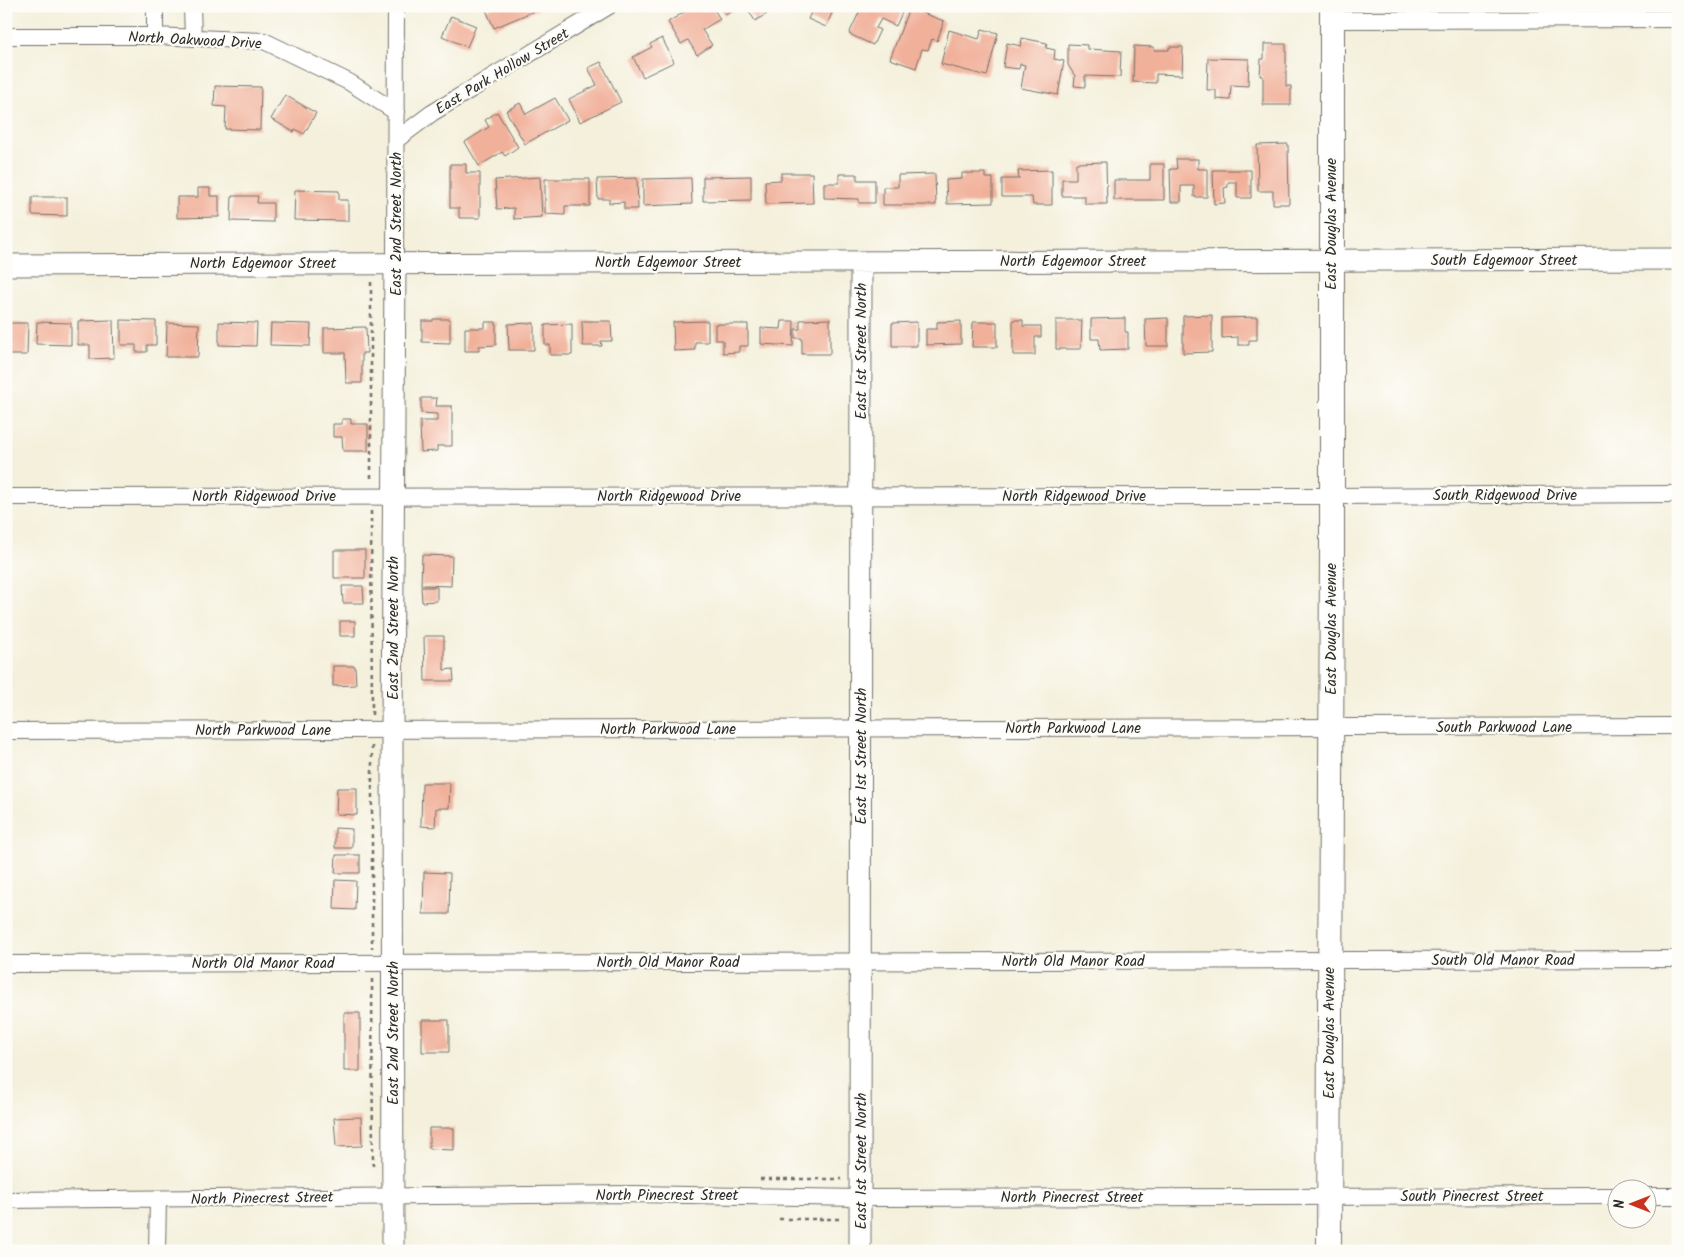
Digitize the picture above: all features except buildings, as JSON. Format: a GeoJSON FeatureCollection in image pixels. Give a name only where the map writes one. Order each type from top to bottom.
{"type":"FeatureCollection","features":[{"type":"Feature","properties":{"kind":"main road","name":"East Douglas Avenue"},"geometry":{"type":"LineString","coordinates":[[1328,1251],[1332,496],[1331,13]]}},
{"type":"Feature","properties":{"kind":"street"},"geometry":{"type":"LineString","coordinates":[[155,6],[155,36]]}},
{"type":"Feature","properties":{"kind":"street"},"geometry":{"type":"LineString","coordinates":[[192,6],[193,38]]}},
{"type":"Feature","properties":{"kind":"street","name":"East 2nd Street North"},"geometry":{"type":"LineString","coordinates":[[393,1251],[383,1196],[382,730],[394,496],[396,6]]}},
{"type":"Feature","properties":{"kind":"street","name":"East Park Hollow Street"},"geometry":{"type":"LineString","coordinates":[[396,140],[432,113],[609,6]]}},
{"type":"Feature","properties":{"kind":"street"},"geometry":{"type":"LineString","coordinates":[[1331,13],[1678,19]]}},
{"type":"Feature","properties":{"kind":"street","name":"North Oakwood Drive"},"geometry":{"type":"LineString","coordinates":[[6,36],[155,36],[264,41],[349,82],[396,112]]}},
{"type":"Feature","properties":{"kind":"street","name":"South Edgemoor Street"},"geometry":{"type":"LineString","coordinates":[[1331,260],[1678,259]]}},
{"type":"Feature","properties":{"kind":"street","name":"North Edgemoor Street"},"geometry":{"type":"LineString","coordinates":[[6,264],[1331,260]]}},
{"type":"Feature","properties":{"kind":"street","name":"East 1st Street North"},"geometry":{"type":"LineString","coordinates":[[860,1251],[861,262]]}},
{"type":"Feature","properties":{"kind":"street","name":"South Ridgewood Drive"},"geometry":{"type":"LineString","coordinates":[[1332,496],[1678,494]]}},
{"type":"Feature","properties":{"kind":"street","name":"North Ridgewood Drive"},"geometry":{"type":"LineString","coordinates":[[6,497],[1332,496]]}},
{"type":"Feature","properties":{"kind":"street","name":"South Parkwood Lane"},"geometry":{"type":"LineString","coordinates":[[1330,727],[1678,726]]}},
{"type":"Feature","properties":{"kind":"street","name":"North Parkwood Lane"},"geometry":{"type":"LineString","coordinates":[[6,731],[1330,727]]}},
{"type":"Feature","properties":{"kind":"street","name":"South Old Manor Road"},"geometry":{"type":"LineString","coordinates":[[1329,961],[1678,959]]}},
{"type":"Feature","properties":{"kind":"street","name":"North Old Manor Road"},"geometry":{"type":"LineString","coordinates":[[6,964],[1329,961]]}},
{"type":"Feature","properties":{"kind":"street","name":"North Pinecrest Street"},"geometry":{"type":"LineString","coordinates":[[6,1200],[634,1194],[860,1198],[1328,1196]]}},
{"type":"Feature","properties":{"kind":"street","name":"South Pinecrest Street"},"geometry":{"type":"LineString","coordinates":[[1328,1196],[1606,1196]]}},
{"type":"Feature","properties":{"kind":"street"},"geometry":{"type":"LineString","coordinates":[[1656,1196],[1678,1196]]}},
{"type":"Feature","properties":{"kind":"street"},"geometry":{"type":"LineString","coordinates":[[157,1251],[158,1199]]}},
{"type":"Feature","properties":{"kind":"path"},"geometry":{"type":"LineString","coordinates":[[371,282],[372,496],[382,730],[383,1196]]}},
{"type":"Feature","properties":{"kind":"path"},"geometry":{"type":"LineString","coordinates":[[779,1219],[842,1219],[842,1227]]}}]}
